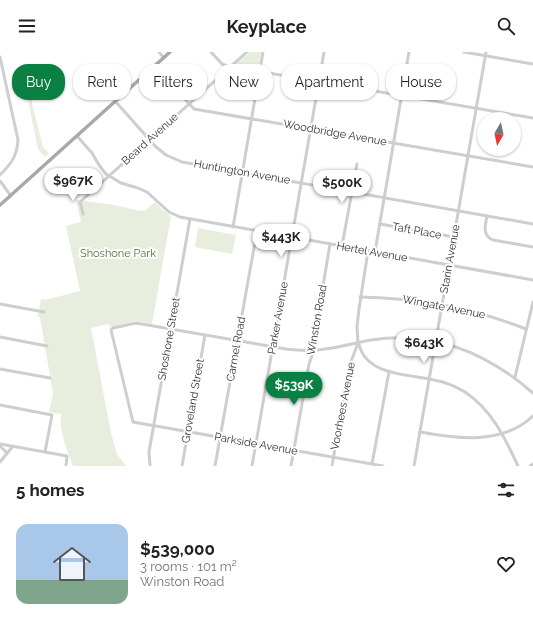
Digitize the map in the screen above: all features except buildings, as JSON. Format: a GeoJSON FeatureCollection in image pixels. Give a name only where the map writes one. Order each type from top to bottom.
{"type":"FeatureCollection","features":[{"type":"Feature","properties":{"kind":"main road"},"geometry":{"type":"LineString","coordinates":[[156,64],[170,52]]}},
{"type":"Feature","properties":{"kind":"main road"},"geometry":{"type":"LineString","coordinates":[[0,205],[139,80]]}},
{"type":"Feature","properties":{"kind":"street"},"geometry":{"type":"LineString","coordinates":[[159,52],[164,58]]}},
{"type":"Feature","properties":{"kind":"street"},"geometry":{"type":"LineString","coordinates":[[211,52],[222,64]]}},
{"type":"Feature","properties":{"kind":"street","name":"Beard Avenue"},"geometry":{"type":"LineString","coordinates":[[234,64],[247,52]]}},
{"type":"Feature","properties":{"kind":"street"},"geometry":{"type":"LineString","coordinates":[[261,64],[263,52]]}},
{"type":"Feature","properties":{"kind":"street","name":"Parker Avenue"},"geometry":{"type":"LineString","coordinates":[[322,64],[324,52]]}},
{"type":"Feature","properties":{"kind":"street"},"geometry":{"type":"LineString","coordinates":[[407,64],[409,52]]}},
{"type":"Feature","properties":{"kind":"street"},"geometry":{"type":"LineString","coordinates":[[464,52],[486,54],[533,64]]}},
{"type":"Feature","properties":{"kind":"street","name":"Starin Avenue"},"geometry":{"type":"LineString","coordinates":[[414,466],[486,54]]}},
{"type":"Feature","properties":{"kind":"street"},"geometry":{"type":"LineString","coordinates":[[0,57],[18,140],[18,149],[14,159],[0,175]]}},
{"type":"Feature","properties":{"kind":"street","name":"Beard Avenue"},"geometry":{"type":"LineString","coordinates":[[83,214],[80,202],[215,81]]}},
{"type":"Feature","properties":{"kind":"street","name":"Woodbridge Avenue"},"geometry":{"type":"LineString","coordinates":[[185,100],[194,109],[533,167]]}},
{"type":"Feature","properties":{"kind":"street"},"geometry":{"type":"LineString","coordinates":[[233,227],[255,100]]}},
{"type":"Feature","properties":{"kind":"street","name":"Parker Avenue"},"geometry":{"type":"LineString","coordinates":[[252,466],[316,100]]}},
{"type":"Feature","properties":{"kind":"street"},"geometry":{"type":"LineString","coordinates":[[375,252],[401,100]]}},
{"type":"Feature","properties":{"kind":"street"},"geometry":{"type":"LineString","coordinates":[[427,100],[533,118]]}},
{"type":"Feature","properties":{"kind":"street","name":"Huntington Avenue"},"geometry":{"type":"LineString","coordinates":[[115,102],[149,140],[166,155],[182,162],[533,224]]}},
{"type":"Feature","properties":{"kind":"street","name":"Hertel Avenue"},"geometry":{"type":"LineString","coordinates":[[77,136],[109,176],[121,183],[146,192],[168,212],[180,217],[533,280]]}},
{"type":"Feature","properties":{"kind":"street"},"geometry":{"type":"LineString","coordinates":[[342,246],[357,164]]}},
{"type":"Feature","properties":{"kind":"street"},"geometry":{"type":"LineString","coordinates":[[0,181],[11,196]]}},
{"type":"Feature","properties":{"kind":"street"},"geometry":{"type":"LineString","coordinates":[[487,216],[485,232],[488,238],[533,247]]}},
{"type":"Feature","properties":{"kind":"street","name":"Shoshone Street"},"geometry":{"type":"LineString","coordinates":[[150,466],[148,458],[190,219]]}},
{"type":"Feature","properties":{"kind":"street","name":"Taft Place"},"geometry":{"type":"LineString","coordinates":[[380,224],[454,238]]}},
{"type":"Feature","properties":{"kind":"street","name":"Carmel Road"},"geometry":{"type":"LineString","coordinates":[[215,466],[257,231]]}},
{"type":"Feature","properties":{"kind":"street","name":"Winston Road"},"geometry":{"type":"LineString","coordinates":[[292,466],[310,364],[314,350],[316,328],[330,244]]}},
{"type":"Feature","properties":{"kind":"street","name":"Voorhees Avenue"},"geometry":{"type":"LineString","coordinates":[[332,466],[349,367],[358,343],[360,297],[368,251]]}},
{"type":"Feature","properties":{"kind":"street","name":"Wingate Avenue"},"geometry":{"type":"LineString","coordinates":[[360,297],[402,299],[442,305],[484,314],[526,329]]}},
{"type":"Feature","properties":{"kind":"street"},"geometry":{"type":"LineString","coordinates":[[514,377],[533,302]]}},
{"type":"Feature","properties":{"kind":"street"},"geometry":{"type":"LineString","coordinates":[[0,304],[44,312]]}},
{"type":"Feature","properties":{"kind":"street","name":"Parkside Avenue"},"geometry":{"type":"LineString","coordinates":[[171,329],[136,323],[112,328],[110,330],[131,419],[133,422],[383,466]]}},
{"type":"Feature","properties":{"kind":"street"},"geometry":{"type":"LineString","coordinates":[[171,329],[293,350],[332,348],[383,338],[402,337],[436,341],[470,352],[499,367],[533,393]]}},
{"type":"Feature","properties":{"kind":"street","name":"Groveland Street"},"geometry":{"type":"LineString","coordinates":[[182,466],[205,335]]}},
{"type":"Feature","properties":{"kind":"street"},"geometry":{"type":"LineString","coordinates":[[0,337],[47,346]]}},
{"type":"Feature","properties":{"kind":"street"},"geometry":{"type":"LineString","coordinates":[[358,343],[360,350],[368,361],[379,368],[389,372],[429,379],[454,386],[471,396],[490,415],[502,434],[518,466]]}},
{"type":"Feature","properties":{"kind":"street"},"geometry":{"type":"LineString","coordinates":[[0,369],[50,378]]}},
{"type":"Feature","properties":{"kind":"street"},"geometry":{"type":"LineString","coordinates":[[372,465],[389,372]]}},
{"type":"Feature","properties":{"kind":"street"},"geometry":{"type":"LineString","coordinates":[[0,405],[52,414],[45,452]]}},
{"type":"Feature","properties":{"kind":"street"},"geometry":{"type":"LineString","coordinates":[[420,432],[450,437],[482,437],[502,434],[519,426],[533,416]]}},
{"type":"Feature","properties":{"kind":"street"},"geometry":{"type":"LineString","coordinates":[[0,445],[67,456],[66,466]]}},
{"type":"Feature","properties":{"kind":"street"},"geometry":{"type":"LineString","coordinates":[[0,445],[8,453]]}},
{"type":"Feature","properties":{"kind":"street"},"geometry":{"type":"LineString","coordinates":[[0,462],[13,446]]}},
{"type":"Feature","properties":{"kind":"green space"},"geometry":{"type":"Polygon","coordinates":[[[250,52],[261,52],[259,64],[236,64],[250,52]]]}},
{"type":"Feature","properties":{"kind":"green space"},"geometry":{"type":"Polygon","coordinates":[[[28,100],[32,100],[43,147],[49,153],[45,157],[38,149],[28,100]]]}},
{"type":"Feature","properties":{"kind":"green space","name":"Shoshone Park"},"geometry":{"type":"Polygon","coordinates":[[[76,200],[109,204],[141,211],[146,210],[155,202],[171,216],[152,324],[135,321],[111,327],[108,324],[91,328],[111,433],[117,454],[126,466],[73,466],[62,434],[61,414],[49,412],[53,394],[40,317],[38,316],[41,299],[45,300],[80,291],[66,226],[81,222],[76,200]]]}},
{"type":"Feature","properties":{"kind":"green space"},"geometry":{"type":"Polygon","coordinates":[[[198,228],[236,235],[232,254],[195,247],[198,228]]]}}]}
